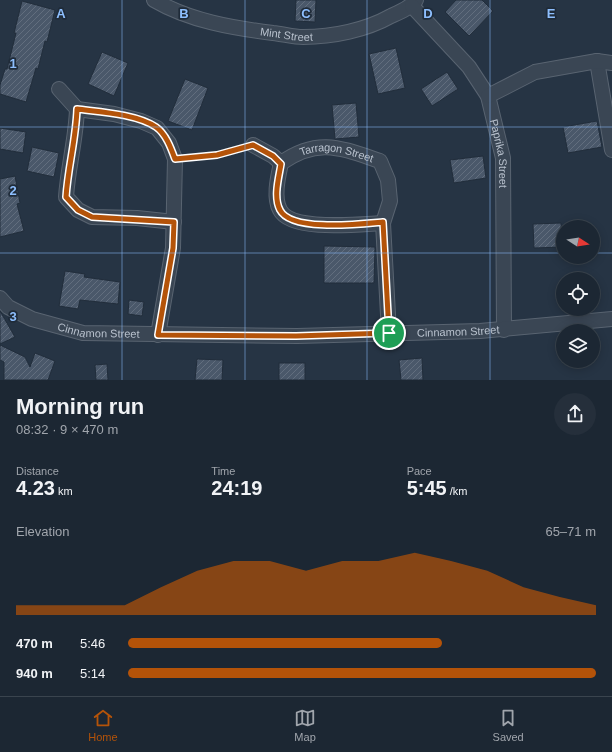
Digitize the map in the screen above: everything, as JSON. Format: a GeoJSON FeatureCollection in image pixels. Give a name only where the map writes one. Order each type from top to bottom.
{"type":"FeatureCollection","features":[{"type":"Feature","properties":{"kind":"street","name":"Mint Street"},"geometry":{"type":"LineString","coordinates":[[154,0],[166,7],[206,21],[250,30],[303,37],[343,32],[374,25],[414,3]]}},
{"type":"Feature","properties":{"kind":"street","name":"Paprika Street"},"geometry":{"type":"LineString","coordinates":[[414,3],[460,57],[488,96],[503,158],[504,330]]}},
{"type":"Feature","properties":{"kind":"street"},"geometry":{"type":"LineString","coordinates":[[597,61],[612,150]]}},
{"type":"Feature","properties":{"kind":"street"},"geometry":{"type":"LineString","coordinates":[[488,96],[535,72],[597,61],[612,64]]}},
{"type":"Feature","properties":{"kind":"street"},"geometry":{"type":"LineString","coordinates":[[59,89],[77,109],[127,117],[157,128],[169,144],[175,159],[173,248],[158,335]]}},
{"type":"Feature","properties":{"kind":"street"},"geometry":{"type":"LineString","coordinates":[[77,109],[76,136],[70,158],[66,197],[78,210],[92,217],[174,222]]}},
{"type":"Feature","properties":{"kind":"street"},"geometry":{"type":"LineString","coordinates":[[253,145],[273,156],[281,164],[277,193],[279,209],[287,219],[304,224],[338,225],[383,222]]}},
{"type":"Feature","properties":{"kind":"street","name":"Tarragon Street"},"geometry":{"type":"LineString","coordinates":[[281,164],[293,155],[311,148],[334,147],[380,161],[388,180],[390,201],[383,222],[389,333]]}},
{"type":"Feature","properties":{"kind":"street","name":"Cinnamon Street"},"geometry":{"type":"LineString","coordinates":[[0,298],[8,307],[32,319],[83,333],[296,336],[504,330],[612,319]]}},
{"type":"Feature","properties":{"kind":"path"},"geometry":{"type":"LineString","coordinates":[[175,159],[217,155],[253,145]]}},
{"type":"Feature","properties":{"kind":"building"},"geometry":{"type":"Polygon","coordinates":[[[296,0],[316,0],[315,22],[295,21],[296,0]]]}},
{"type":"Feature","properties":{"kind":"building"},"geometry":{"type":"Polygon","coordinates":[[[456,0],[482,0],[493,11],[469,36],[445,12],[456,0]]]}},
{"type":"Feature","properties":{"kind":"building"},"geometry":{"type":"Polygon","coordinates":[[[22,1],[55,10],[47,42],[45,41],[38,69],[36,68],[26,102],[0,94],[0,85],[5,69],[7,69],[22,1]]]}},
{"type":"Feature","properties":{"kind":"building"},"geometry":{"type":"Polygon","coordinates":[[[396,48],[405,88],[378,94],[369,54],[396,48]]]}},
{"type":"Feature","properties":{"kind":"building"},"geometry":{"type":"Polygon","coordinates":[[[102,52],[128,63],[114,96],[88,84],[102,52]]]}},
{"type":"Feature","properties":{"kind":"building"},"geometry":{"type":"Polygon","coordinates":[[[447,72],[458,89],[432,106],[421,89],[447,72]]]}},
{"type":"Feature","properties":{"kind":"building"},"geometry":{"type":"Polygon","coordinates":[[[185,79],[208,88],[192,130],[168,121],[185,79]]]}},
{"type":"Feature","properties":{"kind":"building"},"geometry":{"type":"Polygon","coordinates":[[[356,103],[359,137],[335,139],[332,105],[356,103]]]}},
{"type":"Feature","properties":{"kind":"building"},"geometry":{"type":"Polygon","coordinates":[[[597,121],[602,147],[568,153],[563,127],[597,121]]]}},
{"type":"Feature","properties":{"kind":"building"},"geometry":{"type":"Polygon","coordinates":[[[0,128],[26,132],[23,153],[0,149],[0,128]]]}},
{"type":"Feature","properties":{"kind":"building"},"geometry":{"type":"Polygon","coordinates":[[[32,147],[59,153],[54,177],[27,171],[32,147]]]}},
{"type":"Feature","properties":{"kind":"building"},"geometry":{"type":"Polygon","coordinates":[[[483,156],[486,178],[454,183],[450,160],[483,156]]]}},
{"type":"Feature","properties":{"kind":"building"},"geometry":{"type":"Polygon","coordinates":[[[15,176],[20,203],[17,204],[24,231],[0,237],[0,179],[15,176]]]}},
{"type":"Feature","properties":{"kind":"building"},"geometry":{"type":"Polygon","coordinates":[[[556,223],[556,247],[534,248],[533,224],[556,223]]]}},
{"type":"Feature","properties":{"kind":"building"},"geometry":{"type":"Polygon","coordinates":[[[324,246],[375,247],[374,283],[324,283],[324,246]]]}},
{"type":"Feature","properties":{"kind":"building"},"geometry":{"type":"Polygon","coordinates":[[[65,271],[85,274],[84,277],[120,282],[118,304],[80,300],[78,309],[59,306],[65,271]]]}},
{"type":"Feature","properties":{"kind":"building"},"geometry":{"type":"Polygon","coordinates":[[[129,300],[144,302],[142,316],[128,314],[129,300]]]}},
{"type":"Feature","properties":{"kind":"building"},"geometry":{"type":"Polygon","coordinates":[[[0,311],[15,337],[0,344],[0,311]]]}},
{"type":"Feature","properties":{"kind":"building"},"geometry":{"type":"Polygon","coordinates":[[[0,345],[25,357],[30,367],[35,353],[55,361],[48,380],[4,380],[4,362],[0,360],[0,345]]]}},
{"type":"Feature","properties":{"kind":"building"},"geometry":{"type":"Polygon","coordinates":[[[422,358],[423,380],[401,380],[399,360],[422,358]]]}},
{"type":"Feature","properties":{"kind":"building"},"geometry":{"type":"Polygon","coordinates":[[[197,359],[223,360],[222,380],[195,380],[197,359]]]}},
{"type":"Feature","properties":{"kind":"building"},"geometry":{"type":"Polygon","coordinates":[[[279,363],[305,363],[305,380],[279,380],[279,363]]]}},
{"type":"Feature","properties":{"kind":"building"},"geometry":{"type":"Polygon","coordinates":[[[107,364],[108,380],[96,380],[95,365],[107,364]]]}},
{"type":"Feature","properties":{"kind":"route"},"geometry":{"type":"LineString","coordinates":[[77,109],[114,114],[141,121],[157,128],[169,144],[175,159],[217,155],[253,145],[273,156],[281,164],[277,193],[279,209],[287,219],[304,224],[338,225],[383,222],[389,333],[296,336],[158,335],[173,248],[174,222],[137,218],[92,217],[78,210],[66,197],[70,158],[76,136],[77,109]]}}]}
